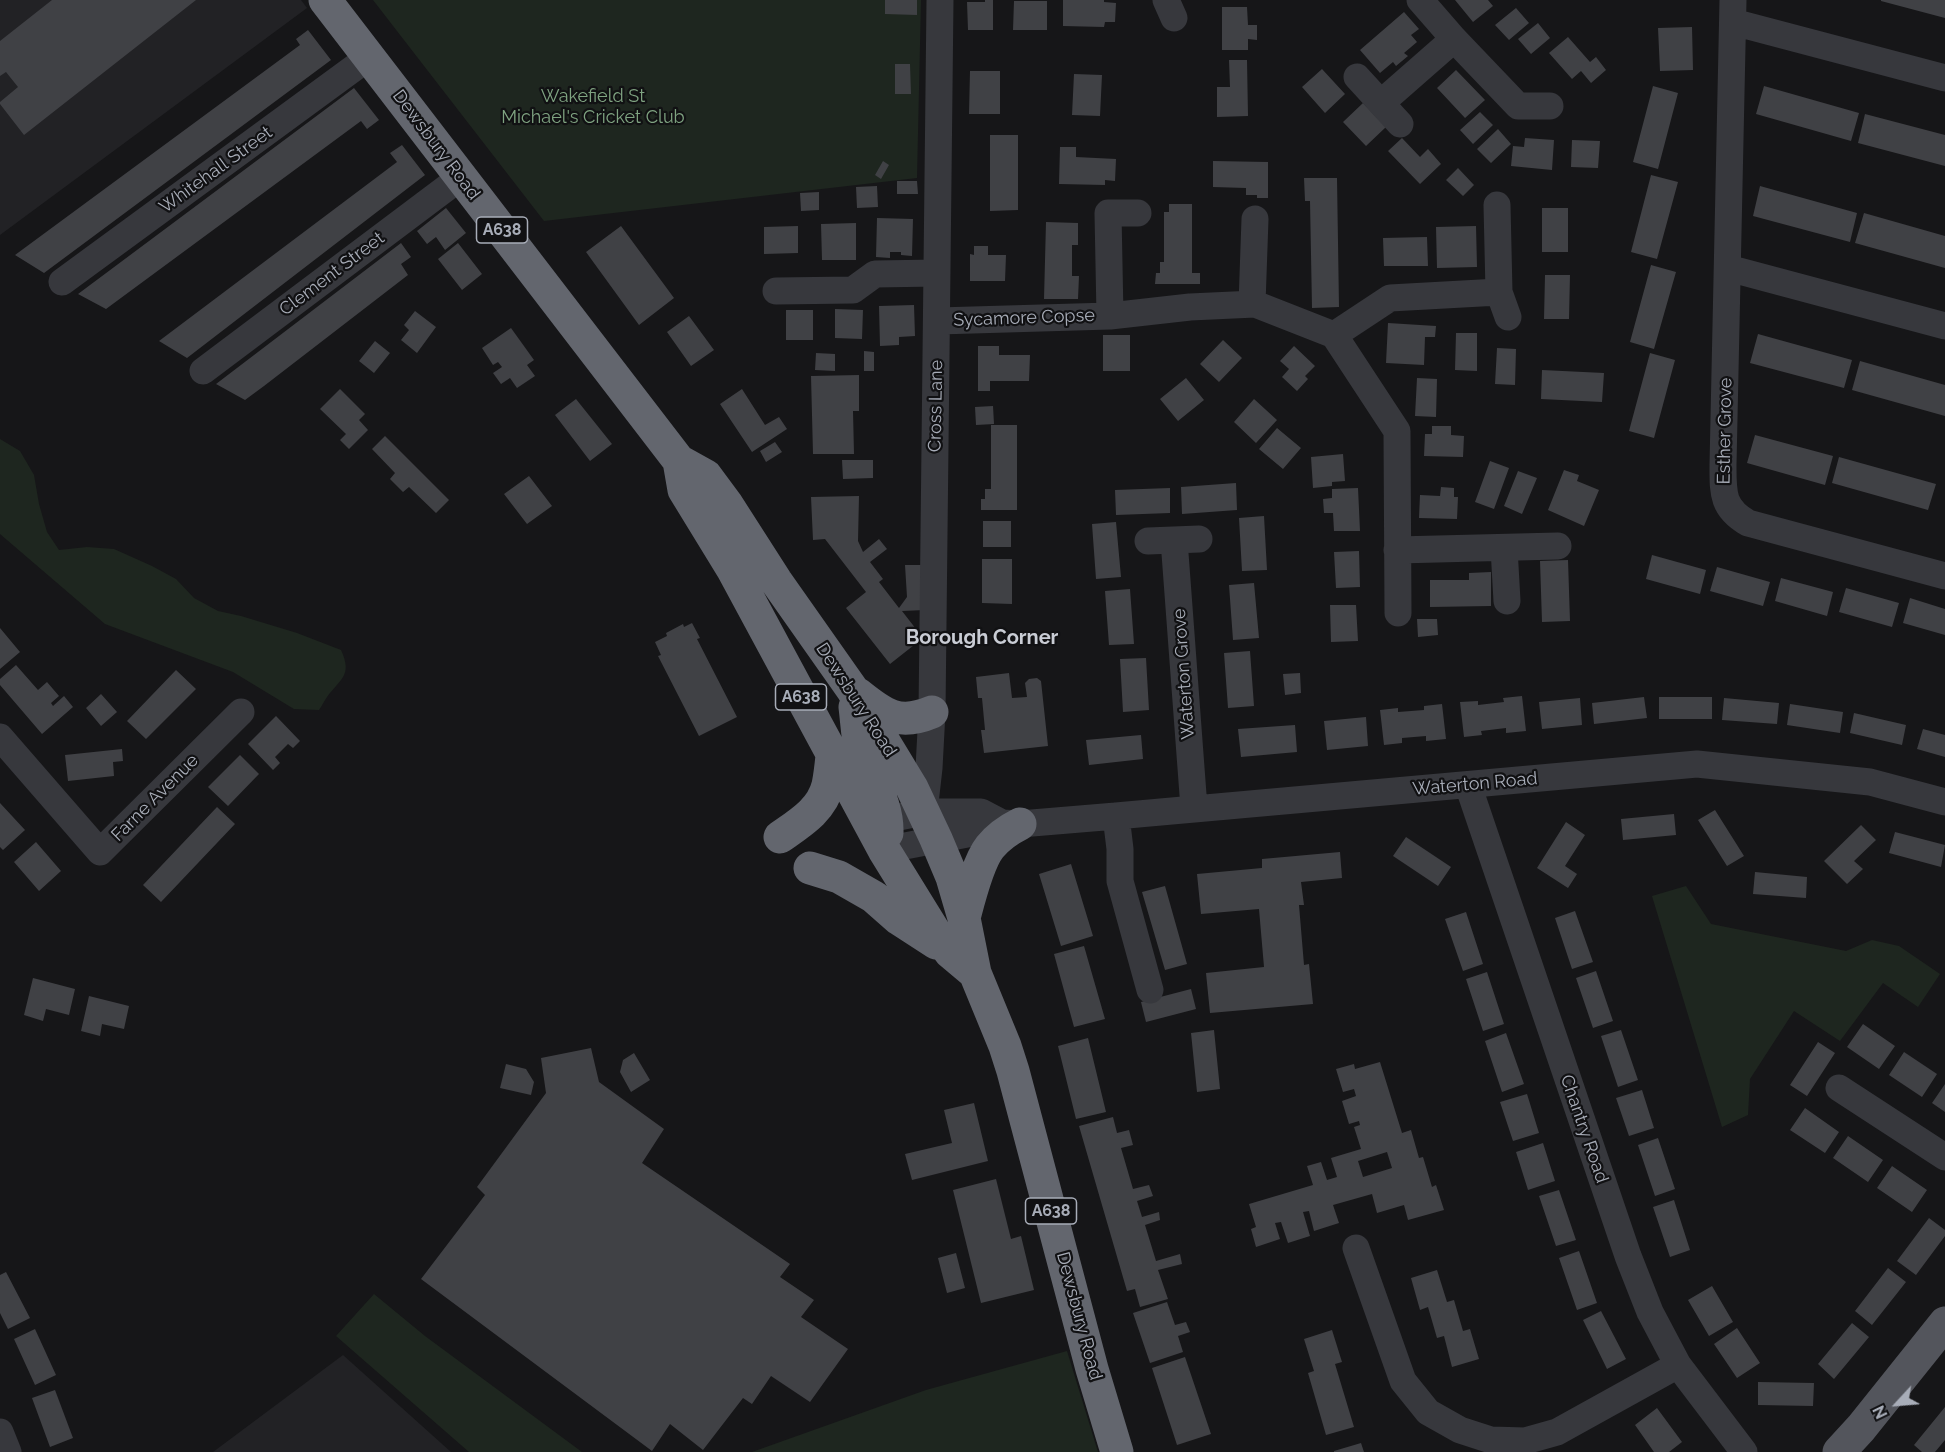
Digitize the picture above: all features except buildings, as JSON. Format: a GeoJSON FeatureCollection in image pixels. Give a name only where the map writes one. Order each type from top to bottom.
{"type":"FeatureCollection","features":[{"type":"Feature","properties":{"kind":"highway","name":"Dewsbury Road"},"geometry":{"type":"LineString","coordinates":[[325,0],[679,461],[706,476],[720,494],[776,581],[852,689],[912,788],[925,831],[952,877],[964,918],[975,973],[1013,1071],[1092,1369],[1117,1452]]}},
{"type":"Feature","properties":{"kind":"highway","name":"Dewsbury Road"},"geometry":{"type":"LineString","coordinates":[[679,461],[684,490],[733,570],[832,756],[880,831],[923,916],[950,952],[975,973]]}},
{"type":"Feature","properties":{"kind":"highway"},"geometry":{"type":"LineString","coordinates":[[852,689],[878,710],[897,718],[916,718],[932,712]]}},
{"type":"Feature","properties":{"kind":"highway"},"geometry":{"type":"LineString","coordinates":[[852,689],[861,751],[880,831]]}},
{"type":"Feature","properties":{"kind":"highway"},"geometry":{"type":"LineString","coordinates":[[780,837],[803,821],[823,799],[828,786],[832,756]]}},
{"type":"Feature","properties":{"kind":"highway"},"geometry":{"type":"LineString","coordinates":[[964,918],[988,849],[1011,823]]}},
{"type":"Feature","properties":{"kind":"highway"},"geometry":{"type":"LineString","coordinates":[[925,831],[923,865],[941,905],[949,931],[950,952]]}},
{"type":"Feature","properties":{"kind":"highway"},"geometry":{"type":"LineString","coordinates":[[810,868],[839,878],[874,897],[899,919],[950,952]]}},
{"type":"Feature","properties":{"kind":"main road"},"geometry":{"type":"LineString","coordinates":[[1839,1452],[1945,1323]]}},
{"type":"Feature","properties":{"kind":"street","name":"Cross Lane"},"geometry":{"type":"LineString","coordinates":[[925,831],[932,712],[940,0]]}},
{"type":"Feature","properties":{"kind":"street"},"geometry":{"type":"LineString","coordinates":[[1420,0],[1518,106],[1550,106]]}},
{"type":"Feature","properties":{"kind":"street","name":"Esther Grove"},"geometry":{"type":"LineString","coordinates":[[1945,78],[1733,11],[1723,487],[1725,499],[1730,509],[1748,523],[1945,576]]}},
{"type":"Feature","properties":{"kind":"street"},"geometry":{"type":"LineString","coordinates":[[1382,103],[1454,39]]}},
{"type":"Feature","properties":{"kind":"street","name":"Whitehall Street"},"geometry":{"type":"LineString","coordinates":[[62,282],[369,57]]}},
{"type":"Feature","properties":{"kind":"street"},"geometry":{"type":"LineString","coordinates":[[1357,77],[1400,124]]}},
{"type":"Feature","properties":{"kind":"street","name":"Clement Street"},"geometry":{"type":"LineString","coordinates":[[203,371],[461,177]]}},
{"type":"Feature","properties":{"kind":"street"},"geometry":{"type":"LineString","coordinates":[[1497,205],[1498,292],[1508,317]]}},
{"type":"Feature","properties":{"kind":"street","name":"Sycamore Copse"},"geometry":{"type":"LineString","coordinates":[[1110,316],[1108,213],[1138,213]]}},
{"type":"Feature","properties":{"kind":"street"},"geometry":{"type":"LineString","coordinates":[[1252,304],[1255,219]]}},
{"type":"Feature","properties":{"kind":"street"},"geometry":{"type":"LineString","coordinates":[[1728,268],[1945,326]]}},
{"type":"Feature","properties":{"kind":"street"},"geometry":{"type":"LineString","coordinates":[[793,284],[853,290],[875,274],[937,273]]}},
{"type":"Feature","properties":{"kind":"street"},"geometry":{"type":"LineString","coordinates":[[1398,613],[1397,431],[1334,335],[1390,298],[1498,292]]}},
{"type":"Feature","properties":{"kind":"street","name":"Sycamore Copse"},"geometry":{"type":"LineString","coordinates":[[938,321],[1110,316],[1190,307],[1256,304],[1334,335]]}},
{"type":"Feature","properties":{"kind":"street","name":"Waterton Grove"},"geometry":{"type":"LineString","coordinates":[[1174,540],[1194,808]]}},
{"type":"Feature","properties":{"kind":"street"},"geometry":{"type":"LineString","coordinates":[[1397,550],[1558,546]]}},
{"type":"Feature","properties":{"kind":"street"},"geometry":{"type":"LineString","coordinates":[[1504,548],[1507,601]]}},
{"type":"Feature","properties":{"kind":"street","name":"Farne Avenue"},"geometry":{"type":"LineString","coordinates":[[0,737],[100,852],[241,712]]}},
{"type":"Feature","properties":{"kind":"street","name":"Waterton Road"},"geometry":{"type":"LineString","coordinates":[[880,831],[925,831],[981,812],[1011,823],[1116,816],[1697,764],[1870,782],[1945,802]]}},
{"type":"Feature","properties":{"kind":"street","name":"Chantry Road"},"geometry":{"type":"LineString","coordinates":[[1468,785],[1628,1256],[1650,1312],[1678,1365],[1744,1452]]}},
{"type":"Feature","properties":{"kind":"street"},"geometry":{"type":"LineString","coordinates":[[1116,816],[1120,849],[1120,881],[1150,990]]}},
{"type":"Feature","properties":{"kind":"street"},"geometry":{"type":"LineString","coordinates":[[1839,1088],[1945,1157]]}},
{"type":"Feature","properties":{"kind":"street"},"geometry":{"type":"LineString","coordinates":[[1356,1248],[1403,1380],[1428,1412],[1460,1430],[1491,1440],[1525,1441],[1557,1432],[1678,1365]]}},
{"type":"Feature","properties":{"kind":"street"},"geometry":{"type":"LineString","coordinates":[[0,1432],[8,1452]]}},
{"type":"Feature","properties":{"kind":"shaded area"},"geometry":{"type":"Polygon","coordinates":[[[0,0],[301,0],[307,8],[0,235],[0,0]]]}},
{"type":"Feature","properties":{"kind":"shaded area"},"geometry":{"type":"Polygon","coordinates":[[[343,1355],[451,1452],[213,1452],[343,1355]]]}},
{"type":"Feature","properties":{"kind":"green space","name":"Wakefield St Michael's Cricket Club"},"geometry":{"type":"Polygon","coordinates":[[[373,0],[921,0],[917,178],[544,221],[373,0]]]}},
{"type":"Feature","properties":{"kind":"green space"},"geometry":{"type":"Polygon","coordinates":[[[0,439],[20,451],[34,475],[47,532],[59,550],[87,547],[114,549],[176,579],[194,598],[218,611],[297,633],[341,650],[346,666],[345,672],[319,710],[294,709],[233,672],[105,624],[0,534],[0,439]]]}},
{"type":"Feature","properties":{"kind":"green space"},"geometry":{"type":"Polygon","coordinates":[[[1686,886],[1711,924],[1846,951],[1872,940],[1899,946],[1940,974],[1918,1007],[1883,983],[1840,1041],[1794,1011],[1750,1079],[1748,1115],[1722,1127],[1652,896],[1686,886]]]}},
{"type":"Feature","properties":{"kind":"green space"},"geometry":{"type":"Polygon","coordinates":[[[374,1294],[425,1336],[582,1452],[469,1452],[336,1336],[374,1294]]]}},
{"type":"Feature","properties":{"kind":"green space"},"geometry":{"type":"Polygon","coordinates":[[[1067,1351],[1098,1452],[752,1452],[926,1390],[1067,1351]]]}},
{"type":"Feature","properties":{"kind":"district","name":"Borough Corner"},"geometry":{"type":"Point","coordinates":[982,638]}}]}
